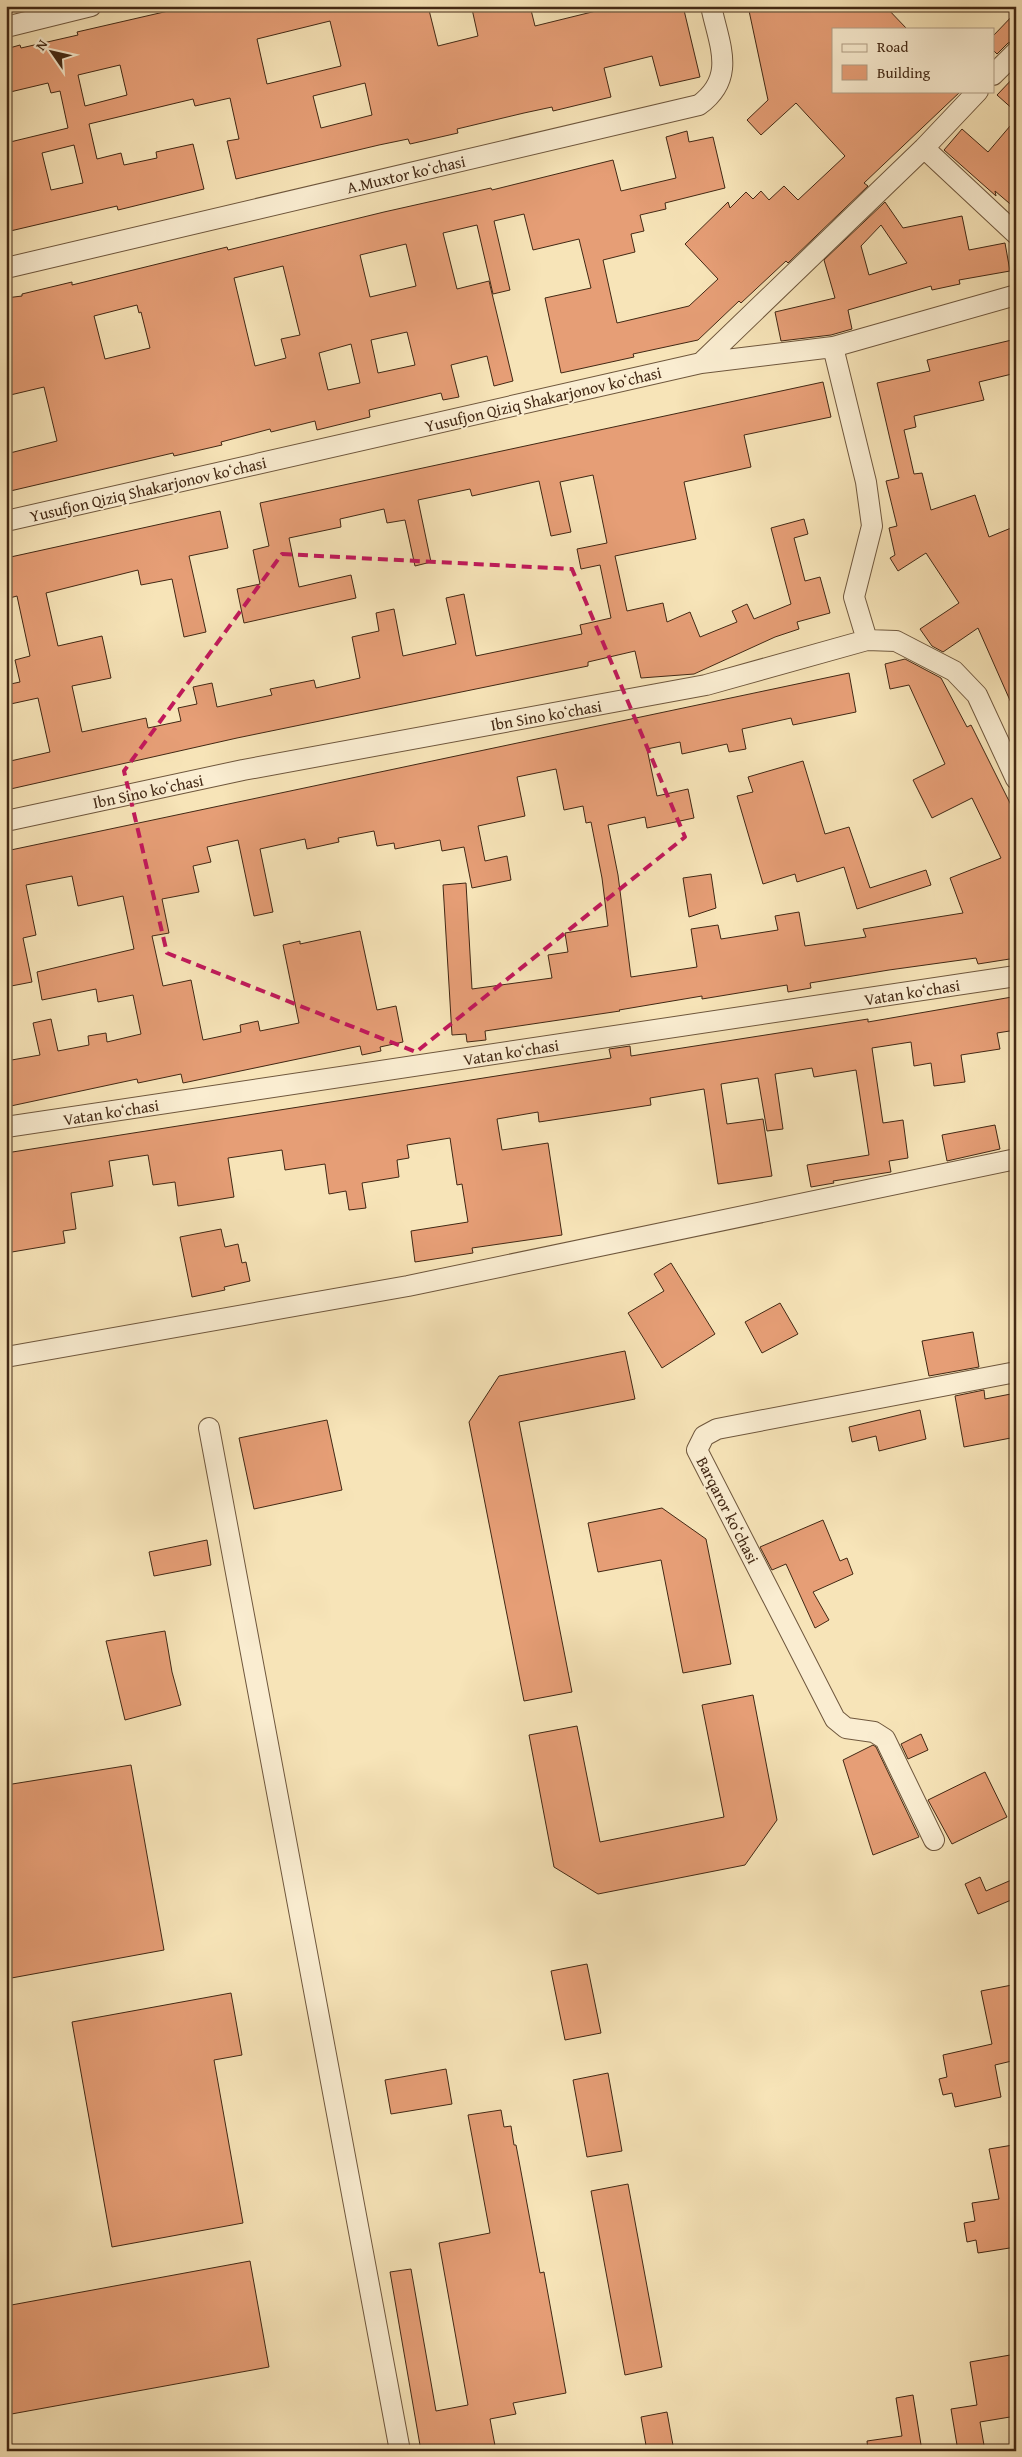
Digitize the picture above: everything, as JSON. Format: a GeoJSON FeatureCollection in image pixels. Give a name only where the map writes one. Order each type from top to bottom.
{"type":"FeatureCollection","features":[{"type":"Feature","properties":{"kind":"street"},"geometry":{"type":"LineString","coordinates":[[6,27],[91,6]]}},
{"type":"Feature","properties":{"kind":"street","name":"A.Muxtor koʻchasi"},"geometry":{"type":"LineString","coordinates":[[6,268],[699,105],[711,96],[722,77],[723,64],[711,6]]}},
{"type":"Feature","properties":{"kind":"street"},"geometry":{"type":"LineString","coordinates":[[994,74],[1016,52]]}},
{"type":"Feature","properties":{"kind":"street"},"geometry":{"type":"LineString","coordinates":[[702,363],[924,148],[977,92]]}},
{"type":"Feature","properties":{"kind":"street"},"geometry":{"type":"LineString","coordinates":[[924,148],[1016,234]]}},
{"type":"Feature","properties":{"kind":"street","name":"Yusufjon Qiziq Shakarjonov koʻchasi"},"geometry":{"type":"LineString","coordinates":[[6,521],[702,363],[833,347],[1016,295]]}},
{"type":"Feature","properties":{"kind":"street"},"geometry":{"type":"LineString","coordinates":[[833,347],[866,482],[872,526],[854,596],[867,640]]}},
{"type":"Feature","properties":{"kind":"street","name":"Ibn Sino koʻchasi"},"geometry":{"type":"LineString","coordinates":[[6,822],[242,770],[706,685],[867,640],[896,641],[954,671],[977,695],[1016,779]]}},
{"type":"Feature","properties":{"kind":"street","name":"Vatan koʻchasi"},"geometry":{"type":"LineString","coordinates":[[6,1128],[1016,976]]}},
{"type":"Feature","properties":{"kind":"street"},"geometry":{"type":"LineString","coordinates":[[6,1357],[408,1286],[1016,1159]]}},
{"type":"Feature","properties":{"kind":"street","name":"Barqaror koʻchasi"},"geometry":{"type":"LineString","coordinates":[[934,1840],[885,1739],[874,1732],[846,1728],[836,1719],[697,1450],[704,1436],[717,1429],[1016,1372]]}},
{"type":"Feature","properties":{"kind":"street"},"geometry":{"type":"LineString","coordinates":[[209,1428],[400,2451]]}},
{"type":"Feature","properties":{"kind":"highlighted area"},"geometry":{"type":"Polygon","coordinates":[[[282,554],[572,569],[685,837],[416,1052],[167,953],[124,771],[282,554]]]}},
{"type":"Feature","properties":{"kind":"building"},"geometry":{"type":"Polygon","coordinates":[[[190,6],[428,6],[438,46],[478,36],[472,9],[484,6],[530,6],[535,26],[596,11],[595,6],[683,6],[700,77],[660,86],[652,56],[604,68],[611,97],[553,111],[552,107],[524,113],[457,129],[458,133],[410,144],[408,139],[236,179],[227,141],[239,139],[230,98],[195,106],[193,99],[89,124],[97,159],[121,153],[124,165],[157,158],[156,152],[193,144],[204,189],[118,210],[117,206],[6,232],[6,143],[68,128],[60,91],[51,93],[48,83],[6,93],[6,49],[20,45],[21,48],[78,35],[77,32],[190,6]],[[330,21],[257,39],[267,84],[341,66],[330,21]],[[120,65],[78,75],[85,106],[127,95],[120,65]],[[365,83],[313,96],[321,128],[372,115],[365,83]],[[74,145],[42,153],[51,190],[83,183],[74,145]]]}},
{"type":"Feature","properties":{"kind":"building"},"geometry":{"type":"Polygon","coordinates":[[[748,6],[885,6],[906,28],[832,28],[832,92],[960,92],[864,183],[868,186],[788,263],[786,261],[741,303],[739,301],[698,340],[633,354],[634,357],[561,373],[545,298],[591,288],[579,239],[533,250],[524,214],[494,221],[510,290],[493,294],[477,225],[443,233],[457,289],[489,281],[513,381],[494,386],[487,356],[451,365],[459,397],[443,400],[441,393],[369,410],[370,417],[317,430],[315,421],[271,432],[270,429],[221,442],[222,445],[174,456],[173,453],[6,492],[6,454],[57,441],[44,387],[6,396],[6,298],[22,296],[22,294],[72,282],[72,285],[227,247],[228,250],[491,188],[492,190],[613,160],[621,191],[676,178],[666,137],[687,131],[689,142],[713,137],[725,188],[665,203],[666,209],[640,215],[644,231],[631,234],[635,252],[603,260],[617,323],[689,306],[718,279],[685,244],[728,202],[730,208],[746,192],[753,199],[761,191],[769,200],[784,186],[798,200],[845,156],[796,103],[761,135],[747,120],[768,100],[748,6]],[[406,244],[360,255],[370,297],[416,286],[406,244]],[[283,266],[234,278],[255,366],[286,358],[281,339],[300,335],[283,266]],[[137,305],[94,316],[105,359],[150,348],[141,312],[139,313],[137,305]],[[407,332],[371,340],[378,373],[415,365],[407,332]],[[351,344],[319,353],[328,390],[360,383],[351,344]]]}},
{"type":"Feature","properties":{"kind":"building"},"geometry":{"type":"Polygon","coordinates":[[[1016,12],[1016,40],[1008,43],[997,54],[994,51],[994,35],[1016,12]]]}},
{"type":"Feature","properties":{"kind":"building"},"geometry":{"type":"Polygon","coordinates":[[[1016,75],[1016,112],[997,95],[1016,75]]]}},
{"type":"Feature","properties":{"kind":"building"},"geometry":{"type":"Polygon","coordinates":[[[1016,119],[1016,209],[995,191],[996,196],[944,150],[962,129],[988,152],[1016,119]]]}},
{"type":"Feature","properties":{"kind":"building"},"geometry":{"type":"Polygon","coordinates":[[[885,202],[903,228],[962,216],[969,250],[1005,243],[1010,271],[959,280],[960,284],[932,290],[931,286],[848,310],[852,329],[831,335],[781,341],[775,312],[835,298],[824,260],[885,202]],[[881,225],[861,246],[869,275],[907,263],[881,225]]]}},
{"type":"Feature","properties":{"kind":"building"},"geometry":{"type":"Polygon","coordinates":[[[1016,339],[1016,373],[979,382],[984,400],[914,416],[916,427],[904,430],[914,474],[922,473],[931,510],[975,495],[989,537],[1016,526],[1016,714],[978,628],[943,652],[932,646],[920,629],[959,603],[926,553],[898,571],[890,558],[895,555],[889,528],[897,526],[886,481],[899,478],[877,383],[930,371],[927,360],[1016,339]]]}},
{"type":"Feature","properties":{"kind":"building"},"geometry":{"type":"Polygon","coordinates":[[[823,382],[831,417],[744,435],[751,467],[684,482],[696,539],[615,556],[627,611],[663,603],[667,622],[690,612],[700,637],[737,622],[732,611],[747,604],[754,619],[791,604],[771,528],[804,519],[808,534],[794,538],[805,581],[820,577],[830,613],[797,622],[799,629],[775,637],[694,674],[641,678],[635,651],[588,662],[588,666],[237,738],[6,790],[6,762],[50,752],[38,698],[6,705],[6,685],[20,682],[15,660],[30,656],[17,596],[6,599],[6,558],[220,511],[228,548],[189,556],[206,632],[184,637],[172,579],[141,585],[138,570],[46,593],[58,646],[102,636],[111,678],[72,686],[82,732],[146,718],[148,728],[181,721],[178,708],[197,704],[193,687],[212,683],[217,707],[272,695],[270,689],[314,680],[316,688],[360,678],[352,637],[379,631],[376,613],[394,609],[403,656],[456,644],[446,598],[464,594],[476,656],[582,634],[580,625],[611,618],[600,565],[581,569],[577,549],[607,543],[593,475],[560,482],[571,532],[551,536],[539,481],[472,496],[470,489],[418,500],[431,562],[415,566],[405,520],[387,523],[384,509],[340,519],[341,527],[289,538],[299,587],[351,575],[356,598],[244,623],[237,589],[260,584],[253,550],[269,546],[260,503],[823,382]]]}},
{"type":"Feature","properties":{"kind":"building"},"geometry":{"type":"Polygon","coordinates":[[[905,659],[941,678],[967,727],[971,725],[1016,815],[1016,958],[978,964],[976,958],[889,970],[810,983],[811,988],[788,992],[787,985],[702,999],[702,996],[620,1011],[485,1031],[486,1040],[467,1042],[466,1034],[452,1035],[443,885],[466,883],[472,989],[552,978],[548,955],[568,952],[565,933],[608,926],[602,878],[591,822],[586,823],[583,806],[564,810],[556,769],[517,777],[525,816],[478,826],[485,861],[507,856],[511,880],[472,888],[464,847],[442,851],[440,840],[395,849],[394,843],[377,846],[374,831],[338,838],[339,842],[307,849],[305,839],[260,849],[273,912],[254,916],[238,840],[207,847],[211,862],[193,866],[199,892],[162,899],[169,933],[152,936],[163,986],[191,980],[203,1040],[241,1032],[240,1025],[258,1021],[260,1031],[299,1023],[283,945],[300,941],[300,944],[360,931],[377,1010],[396,1006],[403,1042],[380,1047],[381,1051],[362,1055],[360,1046],[183,1083],[181,1074],[138,1083],[137,1079],[6,1107],[6,1061],[40,1055],[33,1023],[51,1019],[58,1051],[89,1045],[88,1036],[106,1033],[107,1042],[141,1034],[133,995],[98,1002],[96,989],[42,1000],[37,972],[134,949],[123,896],[78,906],[72,876],[26,885],[36,935],[23,938],[32,982],[6,987],[6,851],[849,673],[856,712],[793,725],[791,718],[742,729],[746,749],[729,752],[727,744],[682,754],[680,742],[647,749],[657,796],[688,789],[694,818],[647,828],[645,817],[608,825],[618,875],[631,977],[697,967],[691,929],[718,925],[721,939],[778,930],[775,916],[799,912],[805,946],[866,937],[863,929],[963,913],[950,878],[1001,858],[972,798],[932,818],[913,780],[945,764],[909,685],[890,689],[885,664],[905,659]]]}},
{"type":"Feature","properties":{"kind":"building"},"geometry":{"type":"Polygon","coordinates":[[[803,761],[825,834],[849,827],[870,888],[926,870],[931,885],[857,909],[844,867],[797,882],[795,874],[763,884],[737,796],[753,792],[748,777],[803,761]]]}},
{"type":"Feature","properties":{"kind":"building"},"geometry":{"type":"Polygon","coordinates":[[[711,874],[716,908],[689,917],[683,878],[711,874]]]}},
{"type":"Feature","properties":{"kind":"building"},"geometry":{"type":"Polygon","coordinates":[[[1012,997],[1016,1030],[997,1033],[1000,1049],[961,1055],[965,1082],[934,1086],[931,1063],[914,1066],[911,1042],[872,1048],[883,1123],[903,1120],[908,1158],[889,1161],[891,1172],[833,1181],[834,1183],[811,1187],[807,1165],[869,1155],[856,1070],[814,1077],[812,1068],[775,1074],[783,1129],[767,1131],[758,1078],[721,1084],[727,1124],[763,1119],[772,1176],[718,1184],[704,1089],[650,1098],[651,1105],[539,1122],[538,1112],[497,1119],[502,1150],[548,1143],[562,1235],[472,1248],[473,1253],[415,1262],[411,1231],[468,1222],[462,1184],[457,1185],[450,1138],[407,1145],[409,1158],[397,1160],[399,1177],[362,1183],[366,1208],[349,1210],[346,1191],[329,1194],[325,1164],[285,1170],[282,1150],[228,1158],[234,1197],[178,1206],[175,1182],[153,1185],[148,1155],[109,1161],[113,1186],[71,1193],[76,1229],[63,1231],[65,1243],[6,1253],[6,1153],[611,1058],[609,1049],[630,1046],[631,1056],[868,1019],[868,1022],[1012,997]]]}},
{"type":"Feature","properties":{"kind":"building"},"geometry":{"type":"Polygon","coordinates":[[[995,1125],[1000,1149],[947,1161],[942,1135],[995,1125]]]}},
{"type":"Feature","properties":{"kind":"building"},"geometry":{"type":"Polygon","coordinates":[[[221,1229],[225,1247],[238,1244],[242,1263],[246,1262],[250,1281],[224,1287],[225,1290],[192,1297],[180,1237],[221,1229]]]}},
{"type":"Feature","properties":{"kind":"building"},"geometry":{"type":"Polygon","coordinates":[[[671,1263],[715,1334],[662,1368],[628,1313],[664,1291],[654,1274],[671,1263]]]}},
{"type":"Feature","properties":{"kind":"building"},"geometry":{"type":"Polygon","coordinates":[[[780,1303],[798,1334],[762,1353],[745,1322],[780,1303]]]}},
{"type":"Feature","properties":{"kind":"building"},"geometry":{"type":"Polygon","coordinates":[[[973,1332],[979,1367],[929,1376],[922,1341],[973,1332]]]}},
{"type":"Feature","properties":{"kind":"building"},"geometry":{"type":"Polygon","coordinates":[[[625,1351],[635,1399],[519,1422],[572,1692],[524,1701],[469,1422],[499,1376],[625,1351]]]}},
{"type":"Feature","properties":{"kind":"building"},"geometry":{"type":"Polygon","coordinates":[[[984,1390],[985,1399],[1016,1393],[1016,1437],[964,1447],[955,1396],[984,1390]]]}},
{"type":"Feature","properties":{"kind":"building"},"geometry":{"type":"Polygon","coordinates":[[[920,1410],[926,1439],[879,1451],[876,1436],[852,1442],[849,1427],[920,1410]]]}},
{"type":"Feature","properties":{"kind":"building"},"geometry":{"type":"Polygon","coordinates":[[[327,1420],[342,1490],[254,1509],[239,1438],[327,1420]]]}},
{"type":"Feature","properties":{"kind":"building"},"geometry":{"type":"Polygon","coordinates":[[[662,1508],[706,1539],[731,1664],[683,1673],[661,1560],[598,1572],[588,1523],[662,1508]]]}},
{"type":"Feature","properties":{"kind":"building"},"geometry":{"type":"Polygon","coordinates":[[[823,1520],[840,1561],[847,1558],[853,1574],[813,1592],[829,1620],[815,1628],[786,1564],[772,1570],[760,1547],[823,1520]]]}},
{"type":"Feature","properties":{"kind":"building"},"geometry":{"type":"Polygon","coordinates":[[[207,1540],[211,1565],[154,1576],[149,1552],[207,1540]]]}},
{"type":"Feature","properties":{"kind":"building"},"geometry":{"type":"Polygon","coordinates":[[[165,1631],[172,1672],[181,1705],[125,1720],[106,1641],[165,1631]]]}},
{"type":"Feature","properties":{"kind":"building"},"geometry":{"type":"Polygon","coordinates":[[[753,1695],[777,1820],[745,1865],[598,1894],[554,1867],[529,1735],[577,1726],[600,1842],[724,1817],[702,1705],[753,1695]]]}},
{"type":"Feature","properties":{"kind":"building"},"geometry":{"type":"Polygon","coordinates":[[[921,1734],[928,1750],[908,1759],[901,1744],[921,1734]]]}},
{"type":"Feature","properties":{"kind":"building"},"geometry":{"type":"Polygon","coordinates":[[[873,1745],[876,1747],[919,1837],[873,1855],[843,1760],[873,1745]]]}},
{"type":"Feature","properties":{"kind":"building"},"geometry":{"type":"Polygon","coordinates":[[[131,1765],[164,1950],[6,1979],[6,1785],[131,1765]]]}},
{"type":"Feature","properties":{"kind":"building"},"geometry":{"type":"Polygon","coordinates":[[[985,1772],[1007,1817],[952,1844],[928,1800],[985,1772]]]}},
{"type":"Feature","properties":{"kind":"building"},"geometry":{"type":"Polygon","coordinates":[[[980,1877],[986,1891],[1016,1878],[1016,1898],[978,1914],[965,1884],[980,1877]]]}},
{"type":"Feature","properties":{"kind":"building"},"geometry":{"type":"Polygon","coordinates":[[[587,1964],[601,2033],[565,2040],[551,1971],[587,1964]]]}},
{"type":"Feature","properties":{"kind":"building"},"geometry":{"type":"Polygon","coordinates":[[[1012,1985],[1016,2002],[1016,2060],[995,2065],[1001,2097],[955,2107],[952,2093],[943,2095],[939,2079],[947,2077],[943,2055],[992,2044],[981,1991],[1012,1985]]]}},
{"type":"Feature","properties":{"kind":"building"},"geometry":{"type":"Polygon","coordinates":[[[231,1993],[242,2055],[214,2060],[243,2223],[112,2247],[72,2022],[231,1993]]]}},
{"type":"Feature","properties":{"kind":"building"},"geometry":{"type":"Polygon","coordinates":[[[446,2069],[452,2104],[391,2114],[385,2080],[446,2069]]]}},
{"type":"Feature","properties":{"kind":"building"},"geometry":{"type":"Polygon","coordinates":[[[608,2073],[622,2151],[587,2157],[573,2080],[608,2073]]]}},
{"type":"Feature","properties":{"kind":"building"},"geometry":{"type":"Polygon","coordinates":[[[501,2110],[504,2127],[511,2126],[514,2145],[516,2145],[540,2273],[544,2272],[566,2393],[513,2403],[516,2414],[490,2419],[496,2451],[421,2451],[390,2272],[411,2269],[436,2411],[468,2405],[439,2243],[490,2233],[468,2115],[501,2110]]]}},
{"type":"Feature","properties":{"kind":"building"},"geometry":{"type":"Polygon","coordinates":[[[1013,2145],[1016,2160],[1016,2247],[978,2253],[976,2240],[967,2242],[964,2223],[975,2221],[972,2203],[999,2199],[989,2149],[1013,2145]]]}},
{"type":"Feature","properties":{"kind":"building"},"geometry":{"type":"Polygon","coordinates":[[[628,2184],[662,2367],[625,2375],[591,2191],[628,2184]]]}},
{"type":"Feature","properties":{"kind":"building"},"geometry":{"type":"Polygon","coordinates":[[[250,2261],[269,2367],[6,2415],[6,2306],[250,2261]]]}},
{"type":"Feature","properties":{"kind":"building"},"geometry":{"type":"Polygon","coordinates":[[[1016,2354],[1016,2416],[980,2422],[985,2451],[958,2451],[951,2409],[977,2405],[970,2362],[1016,2354]]]}},
{"type":"Feature","properties":{"kind":"building"},"geometry":{"type":"Polygon","coordinates":[[[913,2395],[922,2451],[868,2451],[867,2441],[902,2436],[896,2398],[913,2395]]]}},
{"type":"Feature","properties":{"kind":"building"},"geometry":{"type":"Polygon","coordinates":[[[667,2412],[674,2451],[647,2451],[641,2417],[667,2412]]]}}]}
